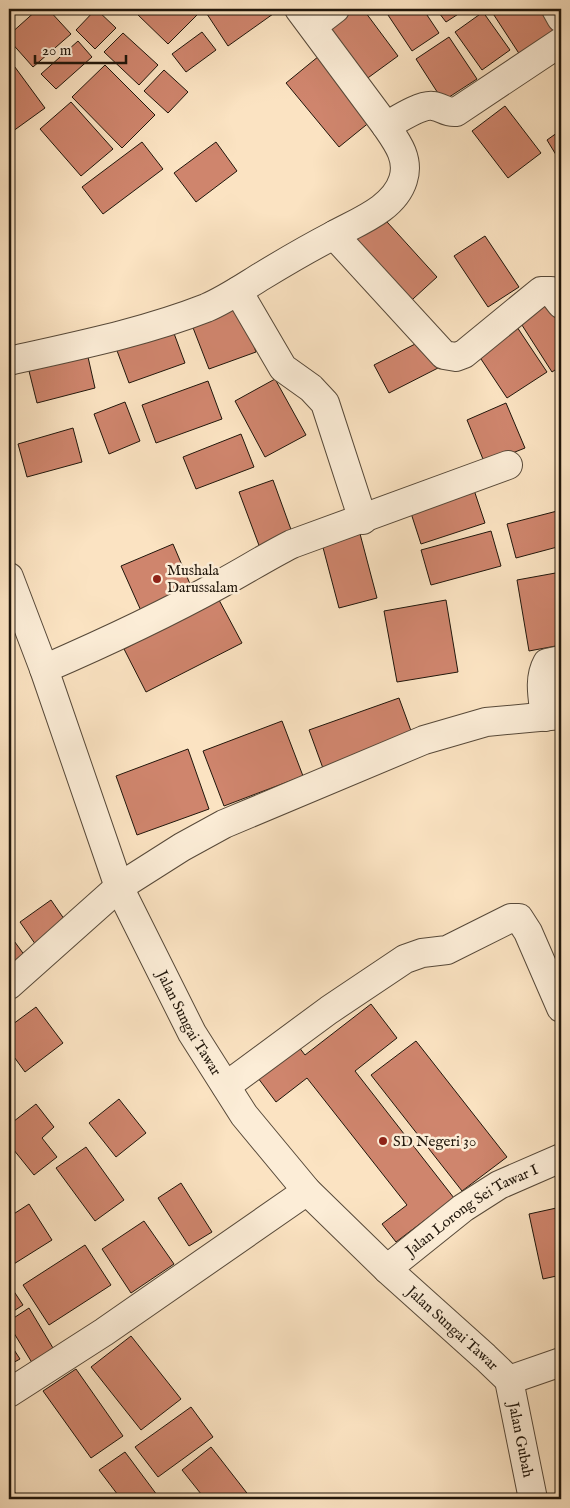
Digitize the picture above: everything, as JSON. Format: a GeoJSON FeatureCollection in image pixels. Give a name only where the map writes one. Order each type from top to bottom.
{"type":"FeatureCollection","features":[{"type":"Feature","properties":{"kind":"street"},"geometry":{"type":"LineString","coordinates":[[9,361],[121,335],[206,308],[360,222],[386,204],[399,190],[406,172],[402,149],[306,17],[336,9]]}},
{"type":"Feature","properties":{"kind":"street"},"geometry":{"type":"LineString","coordinates":[[556,9],[561,18]]}},
{"type":"Feature","properties":{"kind":"street"},"geometry":{"type":"LineString","coordinates":[[386,126],[425,106],[435,106],[449,112],[456,112],[561,42]]}},
{"type":"Feature","properties":{"kind":"street"},"geometry":{"type":"LineString","coordinates":[[334,235],[444,355],[456,357],[464,354],[541,291],[550,291],[561,304]]}},
{"type":"Feature","properties":{"kind":"street"},"geometry":{"type":"LineString","coordinates":[[238,291],[283,368],[311,388],[326,403],[363,520]]}},
{"type":"Feature","properties":{"kind":"street"},"geometry":{"type":"LineString","coordinates":[[44,669],[107,642],[222,583],[292,544],[363,520],[508,466]]}},
{"type":"Feature","properties":{"kind":"street","name":"Jalan Sungai Tawar"},"geometry":{"type":"LineString","coordinates":[[9,577],[44,669],[120,887],[192,1033],[244,1115],[307,1191],[387,1269],[509,1380]]}},
{"type":"Feature","properties":{"kind":"street"},"geometry":{"type":"LineString","coordinates":[[9,985],[120,887],[182,847],[224,824],[424,740],[486,722],[553,716],[542,687],[542,671],[547,663],[561,660]]}},
{"type":"Feature","properties":{"kind":"street"},"geometry":{"type":"LineString","coordinates":[[226,1086],[329,1010],[405,959],[422,953],[447,950],[512,918],[519,918],[528,932],[561,1008]]}},
{"type":"Feature","properties":{"kind":"street","name":"Jalan Lorong Sei Tawar I"},"geometry":{"type":"LineString","coordinates":[[387,1269],[463,1208],[499,1185],[561,1158]]}},
{"type":"Feature","properties":{"kind":"street"},"geometry":{"type":"LineString","coordinates":[[9,1393],[104,1332],[307,1191]]}},
{"type":"Feature","properties":{"kind":"street"},"geometry":{"type":"LineString","coordinates":[[509,1380],[561,1362]]}},
{"type":"Feature","properties":{"kind":"street","name":"Jalan Gubah"},"geometry":{"type":"LineString","coordinates":[[509,1380],[533,1499]]}},
{"type":"Feature","properties":{"kind":"building"},"geometry":{"type":"Polygon","coordinates":[[[9,9],[20,9],[9,20],[9,9]]]}},
{"type":"Feature","properties":{"kind":"building"},"geometry":{"type":"Polygon","coordinates":[[[38,9],[48,9],[71,34],[33,67],[9,40],[9,35],[38,9]]]}},
{"type":"Feature","properties":{"kind":"building"},"geometry":{"type":"Polygon","coordinates":[[[96,9],[116,28],[95,49],[76,30],[96,9]]]}},
{"type":"Feature","properties":{"kind":"building"},"geometry":{"type":"Polygon","coordinates":[[[140,9],[203,9],[168,44],[136,13],[140,9]]]}},
{"type":"Feature","properties":{"kind":"building"},"geometry":{"type":"Polygon","coordinates":[[[208,9],[269,9],[273,14],[228,46],[205,11],[208,9]]]}},
{"type":"Feature","properties":{"kind":"building"},"geometry":{"type":"Polygon","coordinates":[[[342,9],[363,9],[398,56],[365,80],[323,23],[342,9]]]}},
{"type":"Feature","properties":{"kind":"building"},"geometry":{"type":"Polygon","coordinates":[[[384,9],[423,9],[439,33],[412,51],[384,9]]]}},
{"type":"Feature","properties":{"kind":"building"},"geometry":{"type":"Polygon","coordinates":[[[436,9],[466,9],[446,22],[436,9]]]}},
{"type":"Feature","properties":{"kind":"building"},"geometry":{"type":"Polygon","coordinates":[[[490,9],[540,9],[555,32],[520,55],[490,9]]]}},
{"type":"Feature","properties":{"kind":"building"},"geometry":{"type":"Polygon","coordinates":[[[483,12],[510,50],[482,70],[455,32],[483,12]]]}},
{"type":"Feature","properties":{"kind":"building"},"geometry":{"type":"Polygon","coordinates":[[[202,32],[216,50],[186,72],[172,54],[202,32]]]}},
{"type":"Feature","properties":{"kind":"building"},"geometry":{"type":"Polygon","coordinates":[[[123,33],[158,65],[139,85],[104,52],[123,33]]]}},
{"type":"Feature","properties":{"kind":"building"},"geometry":{"type":"Polygon","coordinates":[[[449,37],[477,79],[443,101],[416,59],[449,37]]]}},
{"type":"Feature","properties":{"kind":"building"},"geometry":{"type":"Polygon","coordinates":[[[78,41],[92,57],[56,89],[41,74],[78,41]]]}},
{"type":"Feature","properties":{"kind":"building"},"geometry":{"type":"Polygon","coordinates":[[[319,56],[371,121],[339,147],[286,83],[319,56]]]}},
{"type":"Feature","properties":{"kind":"building"},"geometry":{"type":"Polygon","coordinates":[[[9,59],[45,108],[9,134],[9,59]]]}},
{"type":"Feature","properties":{"kind":"building"},"geometry":{"type":"Polygon","coordinates":[[[105,65],[155,115],[122,148],[72,97],[105,65]]]}},
{"type":"Feature","properties":{"kind":"building"},"geometry":{"type":"Polygon","coordinates":[[[164,70],[188,92],[168,113],[144,91],[164,70]]]}},
{"type":"Feature","properties":{"kind":"building"},"geometry":{"type":"Polygon","coordinates":[[[71,102],[113,149],[81,176],[40,129],[71,102]]]}},
{"type":"Feature","properties":{"kind":"building"},"geometry":{"type":"Polygon","coordinates":[[[505,106],[541,153],[508,178],[472,131],[505,106]]]}},
{"type":"Feature","properties":{"kind":"building"},"geometry":{"type":"Polygon","coordinates":[[[561,130],[561,163],[547,140],[561,130]]]}},
{"type":"Feature","properties":{"kind":"building"},"geometry":{"type":"Polygon","coordinates":[[[142,142],[163,169],[103,214],[82,187],[142,142]]]}},
{"type":"Feature","properties":{"kind":"building"},"geometry":{"type":"Polygon","coordinates":[[[216,142],[237,171],[196,202],[174,173],[216,142]]]}},
{"type":"Feature","properties":{"kind":"building"},"geometry":{"type":"Polygon","coordinates":[[[378,212],[437,277],[402,309],[343,244],[378,212]]]}},
{"type":"Feature","properties":{"kind":"building"},"geometry":{"type":"Polygon","coordinates":[[[485,236],[519,287],[488,307],[454,256],[485,236]]]}},
{"type":"Feature","properties":{"kind":"building"},"geometry":{"type":"Polygon","coordinates":[[[238,302],[256,352],[209,369],[190,320],[238,302]]]}},
{"type":"Feature","properties":{"kind":"building"},"geometry":{"type":"Polygon","coordinates":[[[550,303],[561,321],[561,366],[552,372],[520,322],[550,303]]]}},
{"type":"Feature","properties":{"kind":"building"},"geometry":{"type":"Polygon","coordinates":[[[515,324],[547,372],[507,398],[475,350],[515,324]]]}},
{"type":"Feature","properties":{"kind":"building"},"geometry":{"type":"Polygon","coordinates":[[[172,328],[185,363],[129,383],[116,348],[172,328]]]}},
{"type":"Feature","properties":{"kind":"building"},"geometry":{"type":"Polygon","coordinates":[[[423,340],[438,368],[389,393],[374,365],[423,340]]]}},
{"type":"Feature","properties":{"kind":"building"},"geometry":{"type":"Polygon","coordinates":[[[88,357],[95,388],[37,403],[29,371],[88,357]]]}},
{"type":"Feature","properties":{"kind":"building"},"geometry":{"type":"Polygon","coordinates":[[[275,379],[306,435],[265,457],[235,401],[275,379]]]}},
{"type":"Feature","properties":{"kind":"building"},"geometry":{"type":"Polygon","coordinates":[[[208,381],[222,419],[156,443],[142,405],[208,381]]]}},
{"type":"Feature","properties":{"kind":"building"},"geometry":{"type":"Polygon","coordinates":[[[125,402],[140,441],[109,454],[94,414],[125,402]]]}},
{"type":"Feature","properties":{"kind":"building"},"geometry":{"type":"Polygon","coordinates":[[[506,403],[525,448],[485,464],[467,420],[506,403]]]}},
{"type":"Feature","properties":{"kind":"building"},"geometry":{"type":"Polygon","coordinates":[[[73,428],[82,462],[27,477],[18,444],[73,428]]]}},
{"type":"Feature","properties":{"kind":"building"},"geometry":{"type":"Polygon","coordinates":[[[241,434],[254,467],[196,489],[183,457],[241,434]]]}},
{"type":"Feature","properties":{"kind":"building"},"geometry":{"type":"Polygon","coordinates":[[[273,480],[293,535],[260,548],[239,492],[273,480]]]}},
{"type":"Feature","properties":{"kind":"building"},"geometry":{"type":"Polygon","coordinates":[[[473,487],[485,523],[421,544],[409,507],[473,487]]]}},
{"type":"Feature","properties":{"kind":"building"},"geometry":{"type":"Polygon","coordinates":[[[561,510],[561,546],[516,558],[507,524],[561,510]]]}},
{"type":"Feature","properties":{"kind":"building"},"geometry":{"type":"Polygon","coordinates":[[[359,530],[377,598],[339,608],[321,540],[359,530]]]}},
{"type":"Feature","properties":{"kind":"building"},"geometry":{"type":"Polygon","coordinates":[[[491,531],[501,566],[431,585],[421,550],[491,531]]]}},
{"type":"Feature","properties":{"kind":"building","name":"Mushala Darussalam"},"geometry":{"type":"Polygon","coordinates":[[[173,544],[193,591],[142,613],[121,566],[173,544]]]}},
{"type":"Feature","properties":{"kind":"building"},"geometry":{"type":"Polygon","coordinates":[[[561,572],[561,645],[529,651],[517,580],[561,572]]]}},
{"type":"Feature","properties":{"kind":"building"},"geometry":{"type":"Polygon","coordinates":[[[219,600],[242,643],[146,692],[124,649],[219,600]]]}},
{"type":"Feature","properties":{"kind":"building"},"geometry":{"type":"Polygon","coordinates":[[[446,600],[458,672],[397,682],[384,611],[446,600]]]}},
{"type":"Feature","properties":{"kind":"building"},"geometry":{"type":"Polygon","coordinates":[[[561,666],[561,707],[554,707],[552,667],[561,666]]]}},
{"type":"Feature","properties":{"kind":"building"},"geometry":{"type":"Polygon","coordinates":[[[399,698],[414,739],[324,771],[309,730],[399,698]]]}},
{"type":"Feature","properties":{"kind":"building"},"geometry":{"type":"Polygon","coordinates":[[[282,721],[303,776],[224,806],[203,751],[282,721]]]}},
{"type":"Feature","properties":{"kind":"building"},"geometry":{"type":"Polygon","coordinates":[[[188,749],[209,809],[137,835],[116,776],[188,749]]]}},
{"type":"Feature","properties":{"kind":"building"},"geometry":{"type":"Polygon","coordinates":[[[51,900],[69,926],[38,948],[20,922],[51,900]]]}},
{"type":"Feature","properties":{"kind":"building"},"geometry":{"type":"Polygon","coordinates":[[[9,934],[28,960],[9,974],[9,934]]]}},
{"type":"Feature","properties":{"kind":"building","name":"SD Negeri 30"},"geometry":{"type":"Polygon","coordinates":[[[371,1004],[397,1038],[355,1071],[454,1198],[396,1242],[382,1224],[407,1205],[307,1078],[276,1102],[255,1074],[295,1042],[305,1055],[371,1004]]]}},
{"type":"Feature","properties":{"kind":"building"},"geometry":{"type":"Polygon","coordinates":[[[36,1007],[63,1043],[25,1072],[9,1050],[9,1027],[36,1007]]]}},
{"type":"Feature","properties":{"kind":"building"},"geometry":{"type":"Polygon","coordinates":[[[416,1041],[507,1157],[462,1191],[371,1075],[416,1041]]]}},
{"type":"Feature","properties":{"kind":"building"},"geometry":{"type":"Polygon","coordinates":[[[119,1099],[146,1133],[116,1157],[89,1123],[119,1099]]]}},
{"type":"Feature","properties":{"kind":"building"},"geometry":{"type":"Polygon","coordinates":[[[36,1104],[54,1127],[42,1138],[57,1157],[34,1175],[9,1144],[9,1125],[36,1104]]]}},
{"type":"Feature","properties":{"kind":"building"},"geometry":{"type":"Polygon","coordinates":[[[86,1147],[124,1200],[95,1221],[56,1168],[86,1147]]]}},
{"type":"Feature","properties":{"kind":"building"},"geometry":{"type":"Polygon","coordinates":[[[181,1183],[212,1232],[189,1246],[158,1198],[181,1183]]]}},
{"type":"Feature","properties":{"kind":"building"},"geometry":{"type":"Polygon","coordinates":[[[29,1204],[52,1240],[9,1267],[9,1217],[29,1204]]]}},
{"type":"Feature","properties":{"kind":"building"},"geometry":{"type":"Polygon","coordinates":[[[561,1207],[561,1275],[543,1279],[529,1214],[561,1207]]]}},
{"type":"Feature","properties":{"kind":"building"},"geometry":{"type":"Polygon","coordinates":[[[144,1221],[174,1264],[131,1293],[102,1249],[144,1221]]]}},
{"type":"Feature","properties":{"kind":"building"},"geometry":{"type":"Polygon","coordinates":[[[85,1245],[111,1285],[49,1325],[23,1285],[85,1245]]]}},
{"type":"Feature","properties":{"kind":"building"},"geometry":{"type":"Polygon","coordinates":[[[9,1284],[23,1305],[9,1314],[9,1284]]]}},
{"type":"Feature","properties":{"kind":"building"},"geometry":{"type":"Polygon","coordinates":[[[29,1308],[56,1353],[34,1366],[9,1325],[9,1321],[29,1308]]]}},
{"type":"Feature","properties":{"kind":"building"},"geometry":{"type":"Polygon","coordinates":[[[131,1336],[181,1399],[141,1430],[91,1367],[131,1336]]]}},
{"type":"Feature","properties":{"kind":"building"},"geometry":{"type":"Polygon","coordinates":[[[9,1342],[20,1359],[9,1365],[9,1342]]]}},
{"type":"Feature","properties":{"kind":"building"},"geometry":{"type":"Polygon","coordinates":[[[76,1369],[123,1436],[91,1458],[43,1391],[76,1369]]]}},
{"type":"Feature","properties":{"kind":"building"},"geometry":{"type":"Polygon","coordinates":[[[191,1407],[213,1437],[158,1477],[135,1447],[191,1407]]]}},
{"type":"Feature","properties":{"kind":"building"},"geometry":{"type":"Polygon","coordinates":[[[211,1447],[250,1497],[247,1499],[205,1499],[182,1470],[211,1447]]]}},
{"type":"Feature","properties":{"kind":"building"},"geometry":{"type":"Polygon","coordinates":[[[125,1452],[160,1499],[121,1499],[99,1470],[125,1452]]]}},
{"type":"Feature","properties":{"kind":"building"},"geometry":{"type":"Polygon","coordinates":[[[9,1483],[19,1499],[9,1499],[9,1483]]]}},
{"type":"Feature","properties":{"kind":"place","name":"Mushala Darussalam"},"geometry":{"type":"Point","coordinates":[157,579]}},
{"type":"Feature","properties":{"kind":"place","name":"SD Negeri 30"},"geometry":{"type":"Point","coordinates":[383,1141]}}]}
